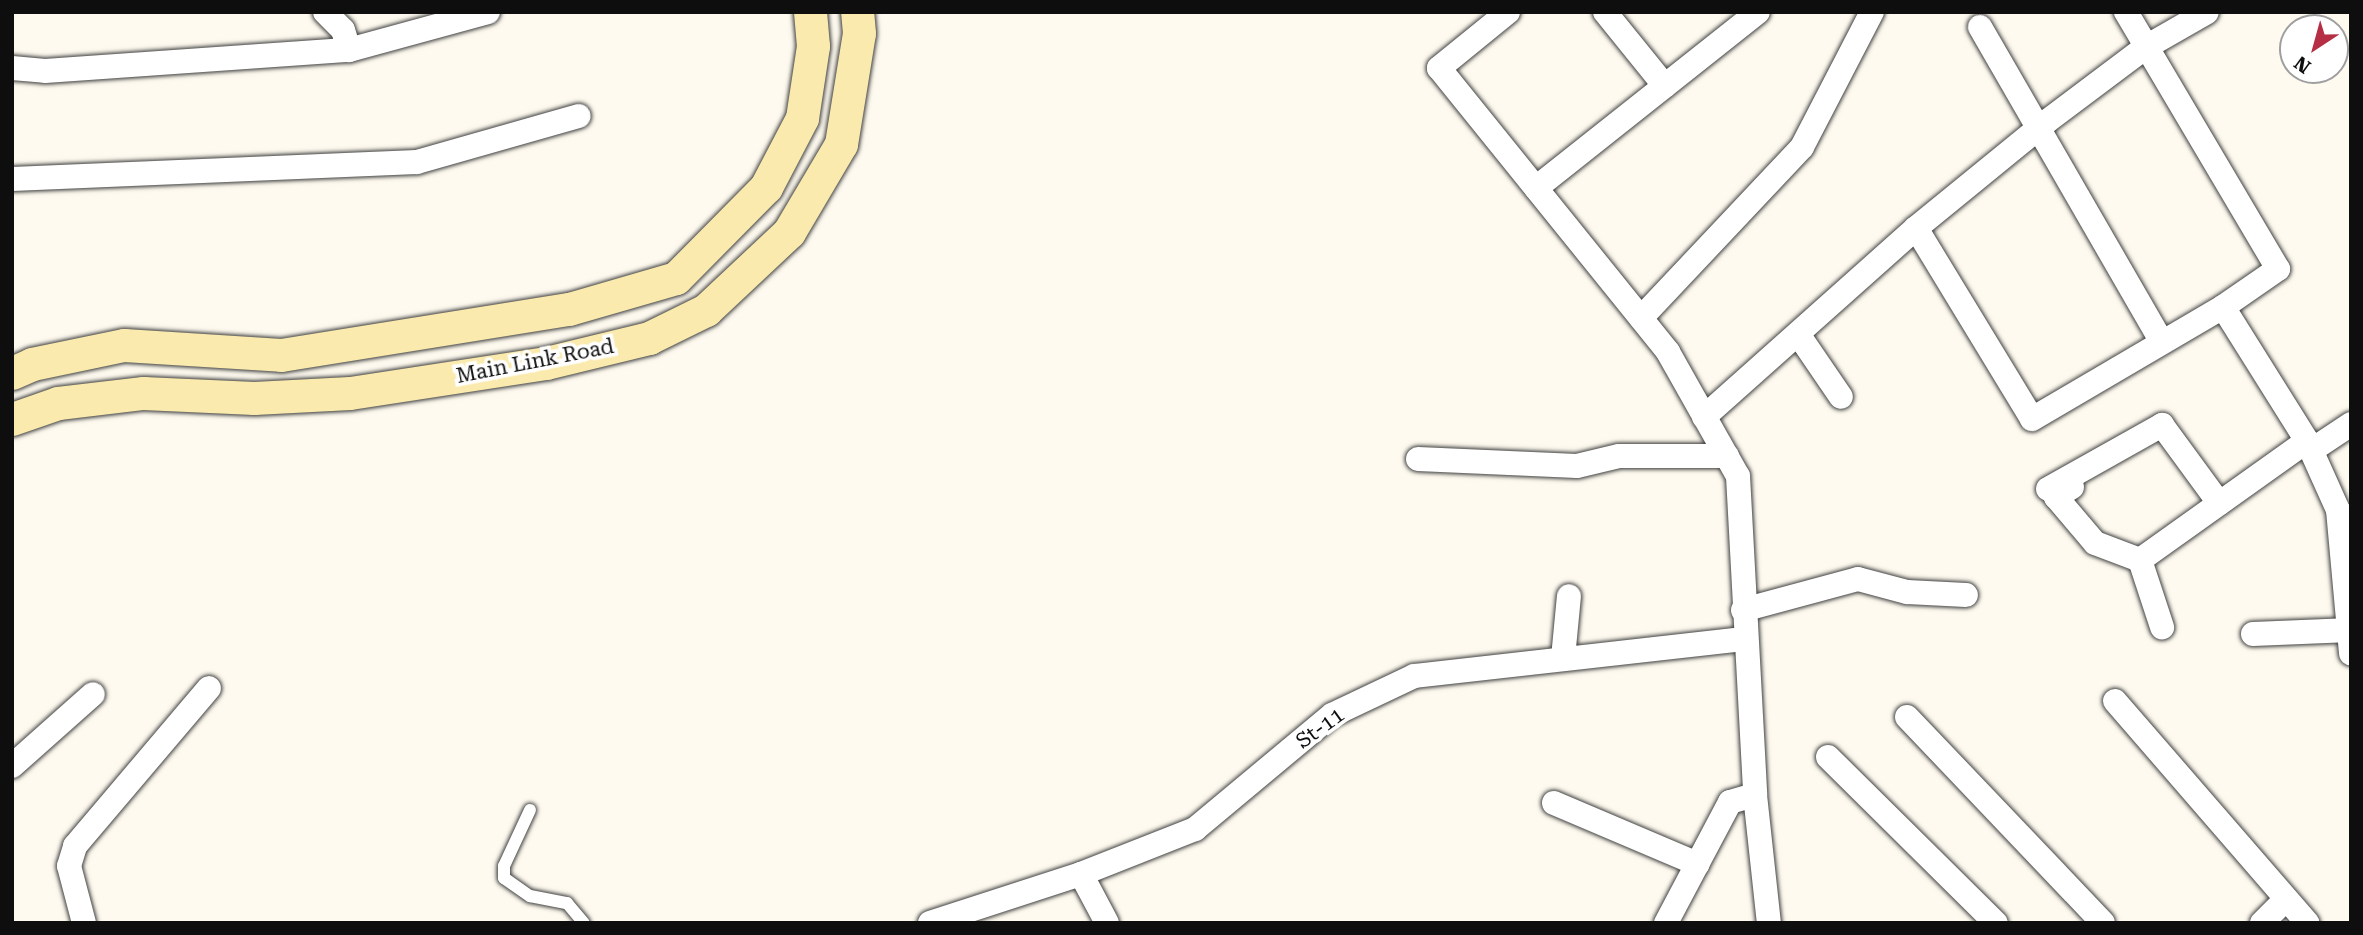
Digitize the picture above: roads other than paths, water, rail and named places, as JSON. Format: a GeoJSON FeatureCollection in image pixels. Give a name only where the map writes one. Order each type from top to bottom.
{"type":"FeatureCollection","features":[{"type":"Feature","properties":{"kind":"street"},"geometry":{"type":"LineString","coordinates":[[325,12],[342,30],[349,50]]}},
{"type":"Feature","properties":{"kind":"street"},"geometry":{"type":"LineString","coordinates":[[12,68],[45,71],[349,50],[488,12]]}},
{"type":"Feature","properties":{"kind":"street"},"geometry":{"type":"LineString","coordinates":[[12,373],[32,364],[124,345],[281,355],[569,309],[676,278],[766,187],[802,118],[813,46],[810,12]]}},
{"type":"Feature","properties":{"kind":"street","name":"Main Link Road"},"geometry":{"type":"LineString","coordinates":[[12,419],[58,403],[143,393],[254,398],[351,393],[546,363],[649,338],[695,316],[789,232],[841,144],[859,33],[857,12]]}},
{"type":"Feature","properties":{"kind":"street"},"geometry":{"type":"LineString","coordinates":[[1508,12],[1439,68],[1668,352],[1738,476],[1743,610],[1755,795],[1769,923]]}},
{"type":"Feature","properties":{"kind":"street"},"geometry":{"type":"LineString","coordinates":[[1605,12],[1664,86]]}},
{"type":"Feature","properties":{"kind":"street"},"geometry":{"type":"LineString","coordinates":[[1536,188],[1758,12]]}},
{"type":"Feature","properties":{"kind":"street"},"geometry":{"type":"LineString","coordinates":[[1641,318],[1802,146],[1872,12]]}},
{"type":"Feature","properties":{"kind":"street"},"geometry":{"type":"LineString","coordinates":[[1916,228],[2032,419],[2161,340],[2223,307],[2278,269],[2126,12]]}},
{"type":"Feature","properties":{"kind":"street"},"geometry":{"type":"LineString","coordinates":[[1704,417],[1916,228],[2038,128],[2146,47],[2207,12]]}},
{"type":"Feature","properties":{"kind":"street"},"geometry":{"type":"LineString","coordinates":[[1980,27],[2161,340]]}},
{"type":"Feature","properties":{"kind":"street"},"geometry":{"type":"LineString","coordinates":[[12,179],[417,162],[579,117]]}},
{"type":"Feature","properties":{"kind":"street"},"geometry":{"type":"LineString","coordinates":[[2223,307],[2309,446],[2339,510],[2350,638],[2253,634]]}},
{"type":"Feature","properties":{"kind":"street"},"geometry":{"type":"LineString","coordinates":[[1798,334],[1841,397]]}},
{"type":"Feature","properties":{"kind":"street"},"geometry":{"type":"LineString","coordinates":[[2140,560],[2219,503],[2309,446],[2351,424]]}},
{"type":"Feature","properties":{"kind":"street"},"geometry":{"type":"LineString","coordinates":[[2048,489],[2162,425],[2219,503]]}},
{"type":"Feature","properties":{"kind":"street"},"geometry":{"type":"LineString","coordinates":[[1419,458],[1577,466],[1619,456],[1727,456]]}},
{"type":"Feature","properties":{"kind":"street"},"geometry":{"type":"LineString","coordinates":[[2073,486],[2056,496],[2090,539],[2140,560],[2162,627]]}},
{"type":"Feature","properties":{"kind":"street"},"geometry":{"type":"LineString","coordinates":[[1743,610],[1858,579],[1907,592],[1966,595]]}},
{"type":"Feature","properties":{"kind":"street"},"geometry":{"type":"LineString","coordinates":[[1563,658],[1569,596]]}},
{"type":"Feature","properties":{"kind":"street","name":"St-11"},"geometry":{"type":"LineString","coordinates":[[930,923],[1081,874],[1195,829],[1332,715],[1414,676],[1745,639]]}},
{"type":"Feature","properties":{"kind":"street"},"geometry":{"type":"LineString","coordinates":[[84,923],[69,866],[75,846],[209,688]]}},
{"type":"Feature","properties":{"kind":"street"},"geometry":{"type":"LineString","coordinates":[[12,766],[93,694]]}},
{"type":"Feature","properties":{"kind":"street"},"geometry":{"type":"LineString","coordinates":[[2115,701],[2306,923]]}},
{"type":"Feature","properties":{"kind":"street"},"geometry":{"type":"LineString","coordinates":[[1907,717],[2103,923]]}},
{"type":"Feature","properties":{"kind":"street"},"geometry":{"type":"LineString","coordinates":[[1828,757],[1996,923]]}},
{"type":"Feature","properties":{"kind":"street"},"geometry":{"type":"LineString","coordinates":[[1666,923],[1730,802],[1755,795]]}},
{"type":"Feature","properties":{"kind":"street"},"geometry":{"type":"LineString","coordinates":[[1554,803],[1698,864]]}},
{"type":"Feature","properties":{"kind":"street"},"geometry":{"type":"LineString","coordinates":[[1081,874],[1107,923]]}},
{"type":"Feature","properties":{"kind":"street"},"geometry":{"type":"LineString","coordinates":[[2262,923],[2286,899]]}},
{"type":"Feature","properties":{"kind":"lane"},"geometry":{"type":"LineString","coordinates":[[530,810],[503,866],[504,878],[530,896],[568,903],[584,923]]}}]}
